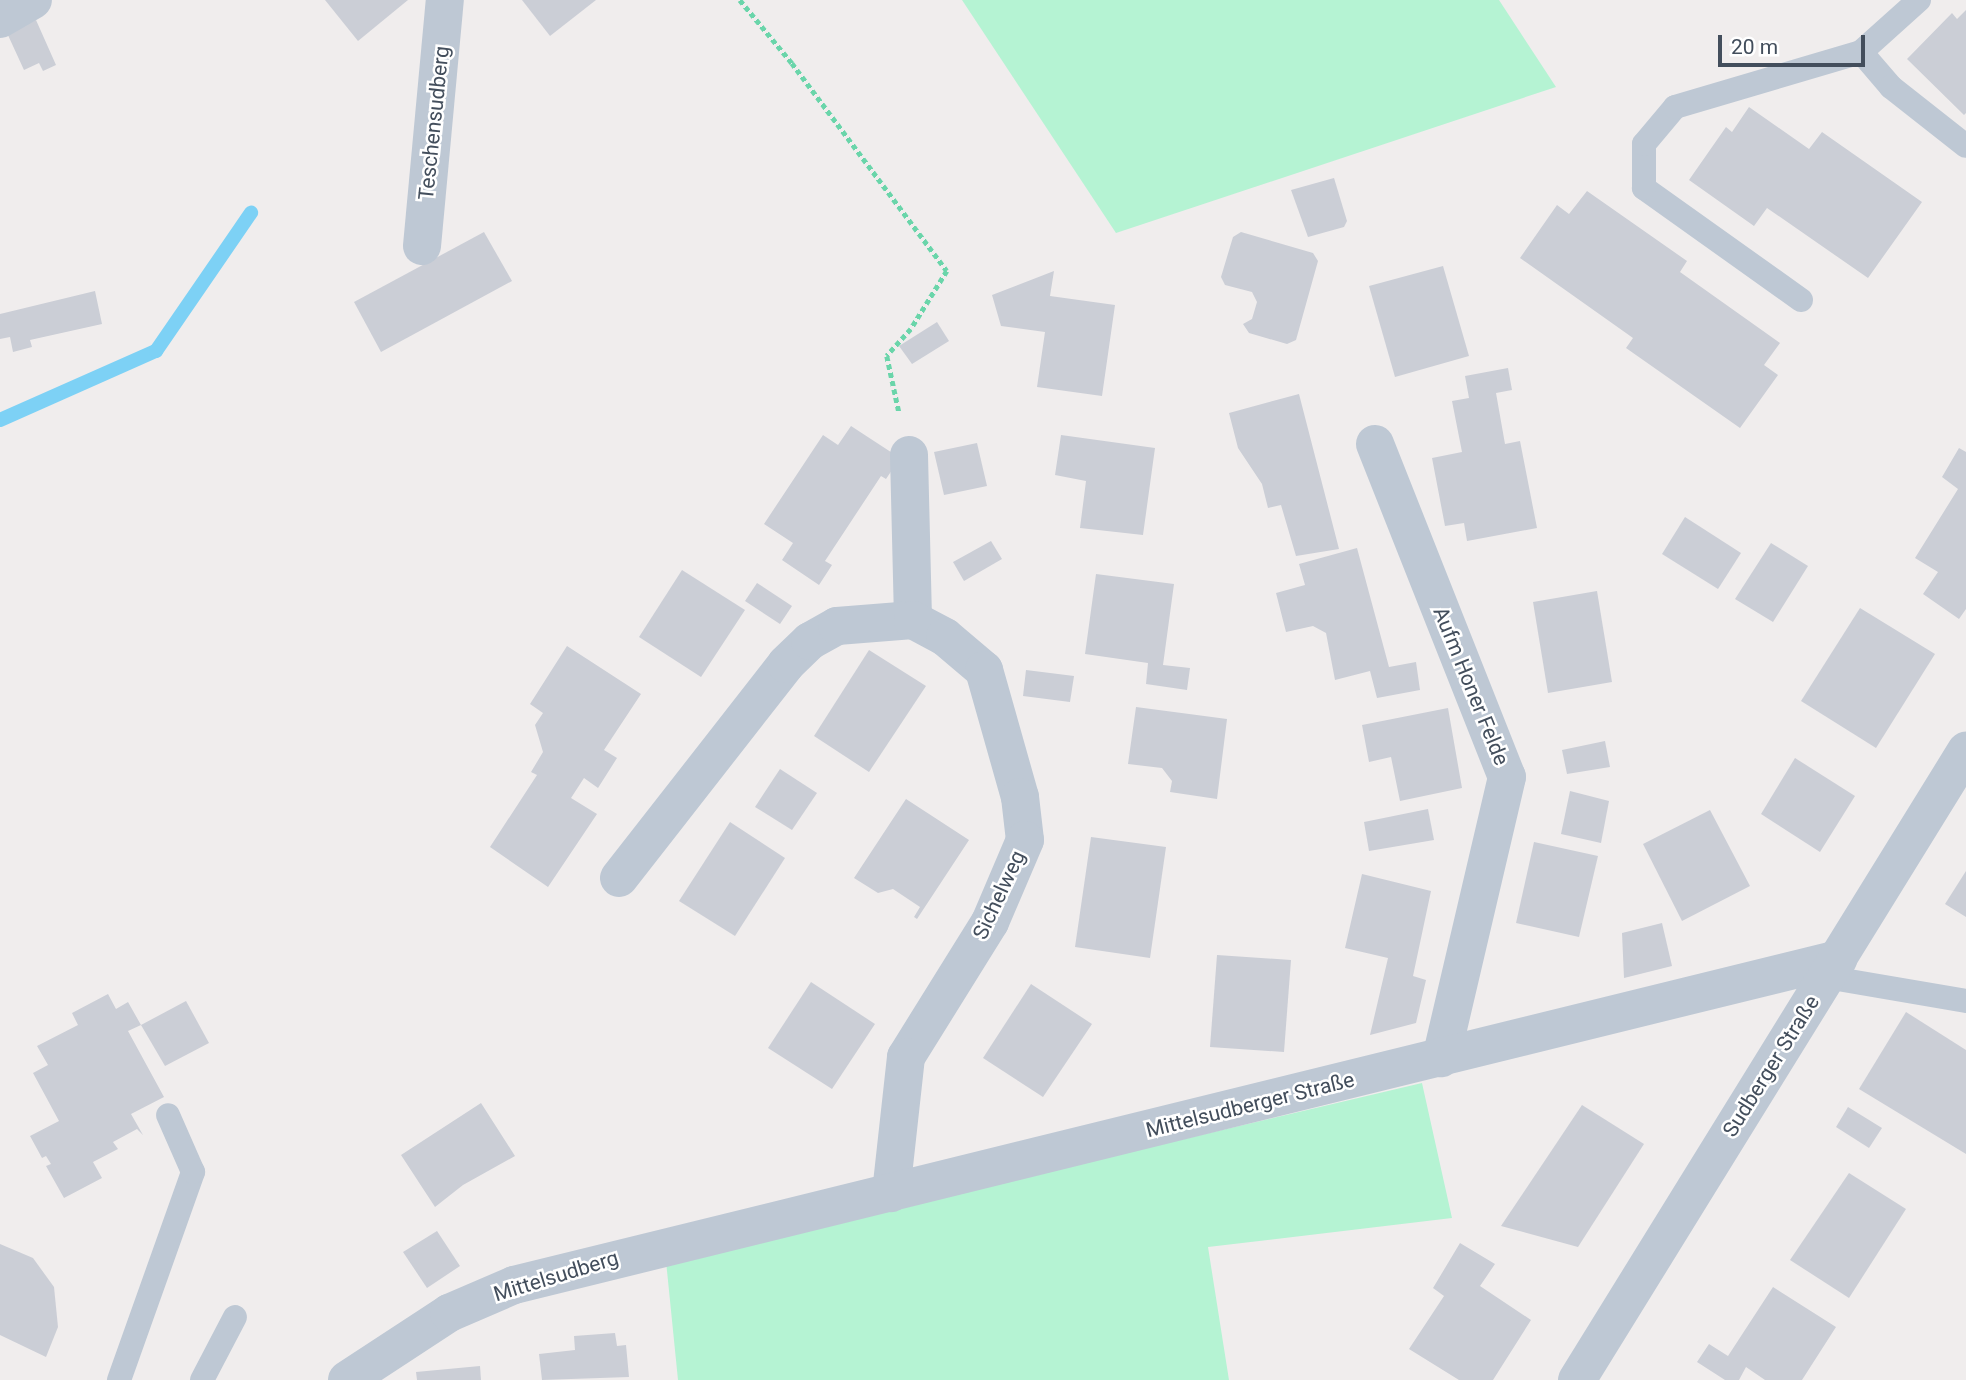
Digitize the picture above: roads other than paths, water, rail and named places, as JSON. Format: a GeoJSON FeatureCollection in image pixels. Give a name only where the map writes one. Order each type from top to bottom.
{"type":"FeatureCollection","features":[{"type":"Feature","properties":{"kind":"street"},"geometry":{"type":"LineString","coordinates":[[0,19],[33,0]]}},
{"type":"Feature","properties":{"kind":"street","name":"Teschensudberg"},"geometry":{"type":"LineString","coordinates":[[422,246],[445,0]]}},
{"type":"Feature","properties":{"kind":"street","name":"Aufm Honer Felde"},"geometry":{"type":"LineString","coordinates":[[1375,444],[1507,777],[1441,1058]]}},
{"type":"Feature","properties":{"kind":"street"},"geometry":{"type":"LineString","coordinates":[[619,878],[786,664],[810,641],[837,626],[913,620],[909,455]]}},
{"type":"Feature","properties":{"kind":"street","name":"Sichelweg"},"geometry":{"type":"LineString","coordinates":[[891,1193],[906,1057],[990,922],[1025,840],[1020,797],[984,670],[945,636],[913,620]]}},
{"type":"Feature","properties":{"kind":"street","name":"Sudberger Straße"},"geometry":{"type":"LineString","coordinates":[[1577,1380],[1966,751]]}},
{"type":"Feature","properties":{"kind":"street","name":"Mittelsudberger Straße"},"geometry":{"type":"LineString","coordinates":[[661,1247],[1441,1058],[1832,968]]}},
{"type":"Feature","properties":{"kind":"street","name":"Mittelsudberg"},"geometry":{"type":"LineString","coordinates":[[347,1380],[449,1313],[514,1285],[661,1247]]}},
{"type":"Feature","properties":{"kind":"lane"},"geometry":{"type":"LineString","coordinates":[[1801,300],[1644,188],[1644,144],[1675,107],[1861,52],[1920,0]]}},
{"type":"Feature","properties":{"kind":"lane"},"geometry":{"type":"LineString","coordinates":[[1861,52],[1891,87],[1966,146]]}},
{"type":"Feature","properties":{"kind":"lane"},"geometry":{"type":"LineString","coordinates":[[1832,968],[1966,1001]]}},
{"type":"Feature","properties":{"kind":"lane"},"geometry":{"type":"LineString","coordinates":[[119,1380],[193,1172],[168,1115]]}},
{"type":"Feature","properties":{"kind":"lane"},"geometry":{"type":"LineString","coordinates":[[202,1380],[235,1317]]}},
{"type":"Feature","properties":{"kind":"waterway"},"geometry":{"type":"LineString","coordinates":[[0,420],[156,351],[251,213]]}}]}
